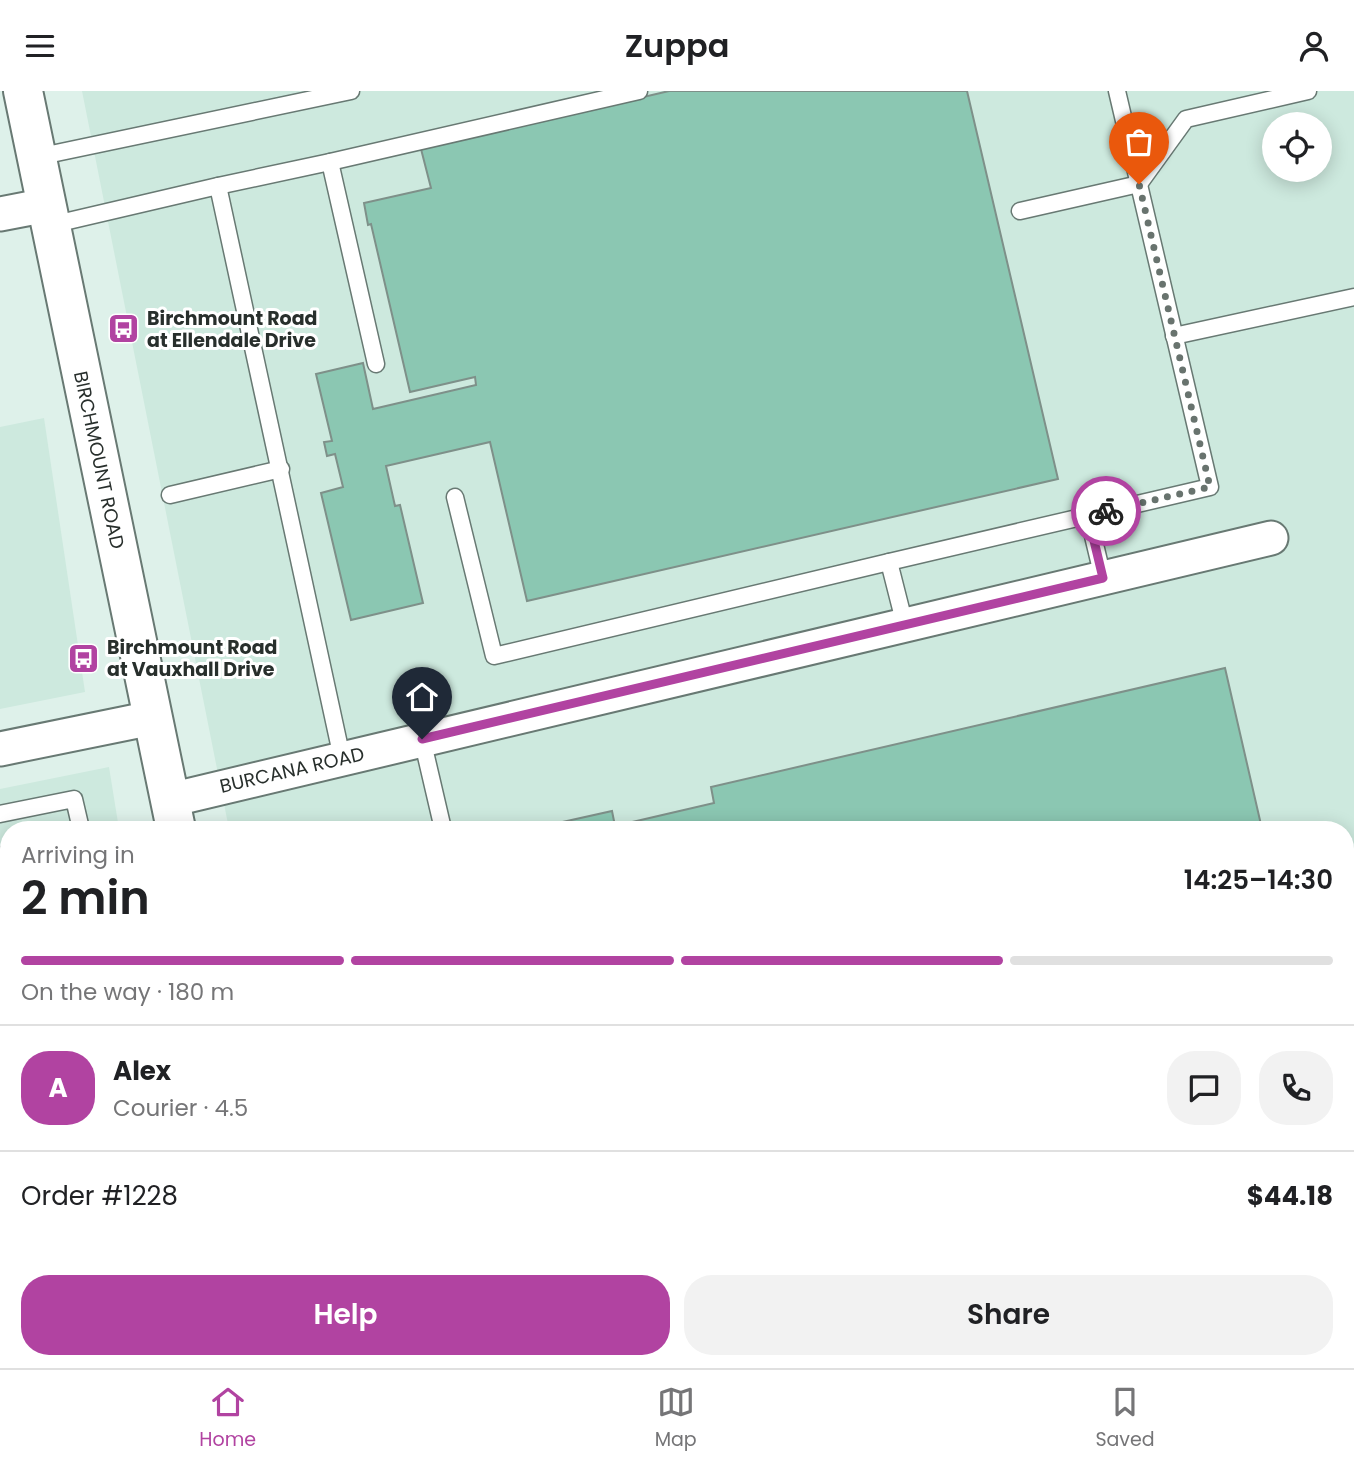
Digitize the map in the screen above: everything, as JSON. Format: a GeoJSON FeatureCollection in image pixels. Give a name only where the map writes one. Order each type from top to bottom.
{"type":"FeatureCollection","features":[{"type":"Feature","properties":{"kind":"main road","name":"BIRCHMOUNT ROAD"},"geometry":{"type":"LineString","coordinates":[[23,91],[173,815]]}},
{"type":"Feature","properties":{"kind":"street"},"geometry":{"type":"LineString","coordinates":[[0,214],[49,215]]}},
{"type":"Feature","properties":{"kind":"street","name":"BURCANA ROAD"},"geometry":{"type":"LineString","coordinates":[[173,815],[342,758],[1271,538]]}},
{"type":"Feature","properties":{"kind":"street"},"geometry":{"type":"LineString","coordinates":[[0,749],[152,718]]}},
{"type":"Feature","properties":{"kind":"lane"},"geometry":{"type":"LineString","coordinates":[[49,215],[218,186],[639,91]]}},
{"type":"Feature","properties":{"kind":"lane"},"geometry":{"type":"LineString","coordinates":[[455,497],[494,656],[1210,487],[1117,91]]}},
{"type":"Feature","properties":{"kind":"lane"},"geometry":{"type":"LineString","coordinates":[[1020,211],[1139,184],[1186,119],[1308,91]]}},
{"type":"Feature","properties":{"kind":"lane"},"geometry":{"type":"LineString","coordinates":[[37,157],[344,92]]}},
{"type":"Feature","properties":{"kind":"lane"},"geometry":{"type":"LineString","coordinates":[[330,162],[376,364]]}},
{"type":"Feature","properties":{"kind":"lane"},"geometry":{"type":"LineString","coordinates":[[218,186],[342,758]]}},
{"type":"Feature","properties":{"kind":"lane"},"geometry":{"type":"LineString","coordinates":[[1174,337],[1354,297]]}},
{"type":"Feature","properties":{"kind":"lane"},"geometry":{"type":"LineString","coordinates":[[170,495],[281,469]]}},
{"type":"Feature","properties":{"kind":"lane"},"geometry":{"type":"LineString","coordinates":[[1088,516],[1103,578]]}},
{"type":"Feature","properties":{"kind":"lane"},"geometry":{"type":"LineString","coordinates":[[889,562],[905,625]]}},
{"type":"Feature","properties":{"kind":"lane"},"geometry":{"type":"LineString","coordinates":[[422,739],[441,821]]}},
{"type":"Feature","properties":{"kind":"lane"},"geometry":{"type":"LineString","coordinates":[[0,814],[74,799],[79,821]]}},
{"type":"Feature","properties":{"kind":"shaded area"},"geometry":{"type":"Polygon","coordinates":[[[82,91],[1354,91],[1354,821],[227,821],[82,91]]]}},
{"type":"Feature","properties":{"kind":"shaded area"},"geometry":{"type":"Polygon","coordinates":[[[44,418],[85,692],[0,709],[0,427],[44,418]]]}},
{"type":"Feature","properties":{"kind":"shaded area"},"geometry":{"type":"Polygon","coordinates":[[[109,767],[118,821],[0,821],[0,789],[109,767]]]}},
{"type":"Feature","properties":{"kind":"building"},"geometry":{"type":"Polygon","coordinates":[[[669,91],[967,91],[1058,479],[527,601],[490,442],[386,466],[395,506],[400,505],[423,603],[351,620],[321,493],[343,487],[335,454],[327,456],[324,442],[332,441],[316,374],[363,363],[373,409],[476,385],[475,377],[410,392],[364,203],[431,188],[421,149],[669,91]]]}},
{"type":"Feature","properties":{"kind":"building"},"geometry":{"type":"Polygon","coordinates":[[[1225,668],[1260,821],[637,821],[714,803],[711,787],[1225,668]]]}},
{"type":"Feature","properties":{"kind":"building"},"geometry":{"type":"Polygon","coordinates":[[[612,811],[614,821],[567,821],[612,811]]]}},
{"type":"Feature","properties":{"kind":"way so far"},"geometry":{"type":"LineString","coordinates":[[1106,511],[1210,487],[1139,184]]}},
{"type":"Feature","properties":{"kind":"place","name":"Birchmount Road at Ellendale Drive"},"geometry":{"type":"Point","coordinates":[124,329]}},
{"type":"Feature","properties":{"kind":"place","name":"Birchmount Road at Vauxhall Drive"},"geometry":{"type":"Point","coordinates":[84,658]}},
{"type":"Feature","properties":{"kind":"route"},"geometry":{"type":"LineString","coordinates":[[422,739],[1103,578],[1088,516],[1106,511]]}}]}
